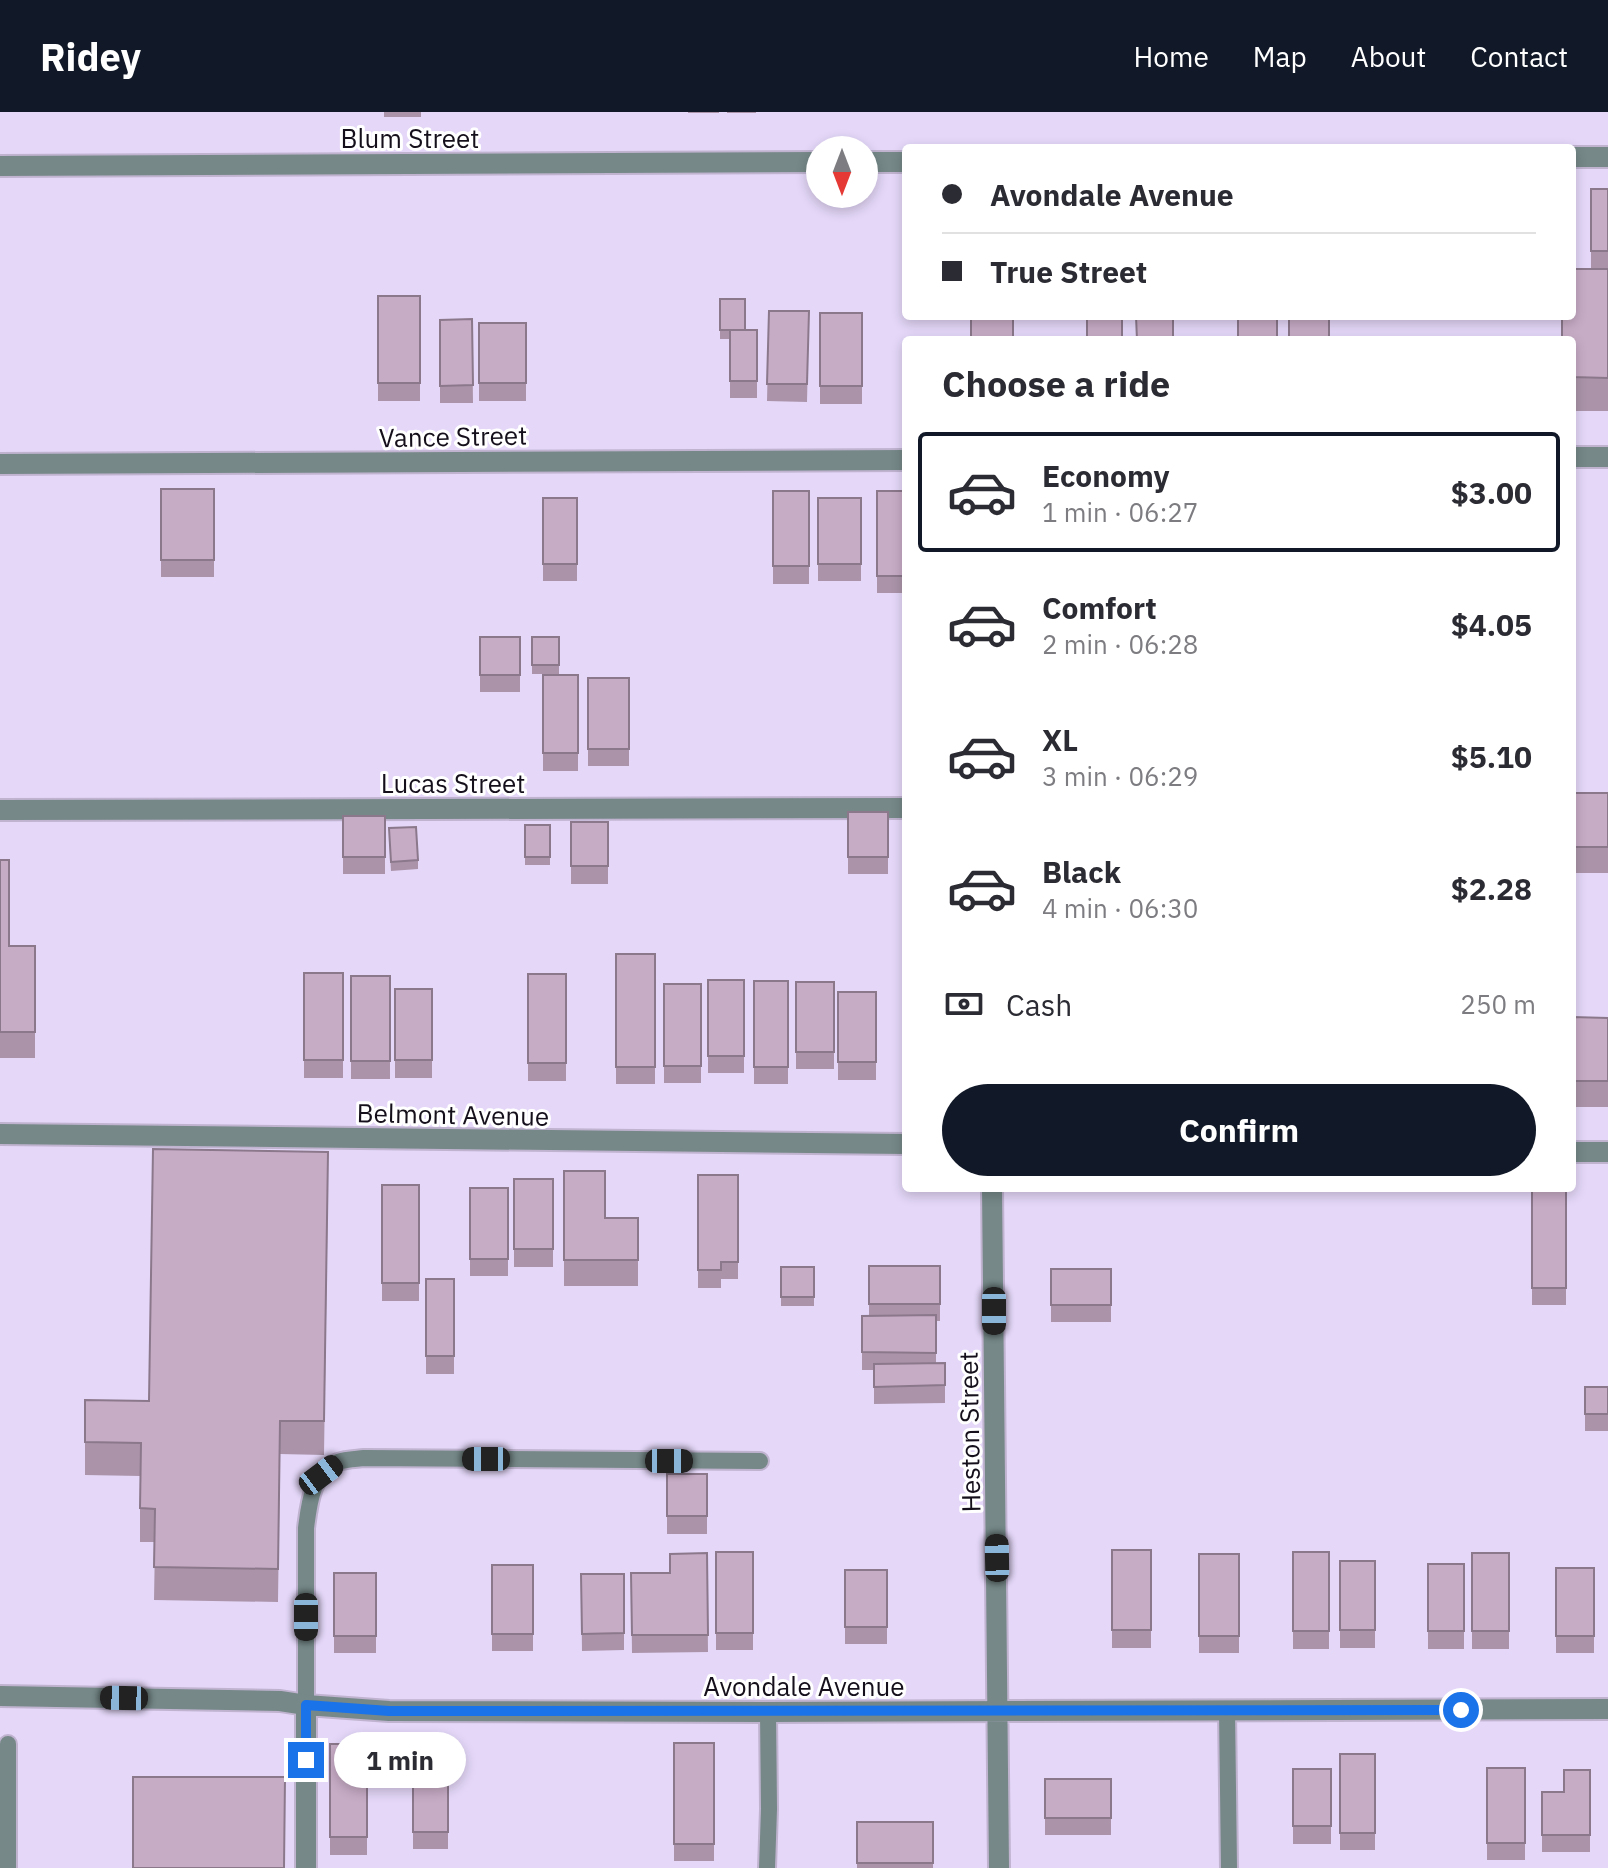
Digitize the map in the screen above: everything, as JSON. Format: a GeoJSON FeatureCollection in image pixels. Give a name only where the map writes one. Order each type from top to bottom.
{"type":"FeatureCollection","features":[{"type":"Feature","properties":{"kind":"street"},"geometry":{"type":"LineString","coordinates":[[1576,157],[1608,157]]}},
{"type":"Feature","properties":{"kind":"street","name":"Blum Street"},"geometry":{"type":"LineString","coordinates":[[0,166],[806,162]]}},
{"type":"Feature","properties":{"kind":"street"},"geometry":{"type":"LineString","coordinates":[[878,162],[902,162]]}},
{"type":"Feature","properties":{"kind":"street"},"geometry":{"type":"LineString","coordinates":[[1576,457],[1608,457]]}},
{"type":"Feature","properties":{"kind":"street","name":"Vance Street"},"geometry":{"type":"LineString","coordinates":[[0,464],[902,460]]}},
{"type":"Feature","properties":{"kind":"street","name":"Lucas Street"},"geometry":{"type":"LineString","coordinates":[[0,810],[902,808]]}},
{"type":"Feature","properties":{"kind":"street","name":"Belmont Avenue"},"geometry":{"type":"LineString","coordinates":[[0,1134],[902,1144]]}},
{"type":"Feature","properties":{"kind":"street"},"geometry":{"type":"LineString","coordinates":[[1576,1152],[1608,1152]]}},
{"type":"Feature","properties":{"kind":"street","name":"Heston Street"},"geometry":{"type":"LineString","coordinates":[[992,1192],[999,1868]]}},
{"type":"Feature","properties":{"kind":"street","name":"Avondale Avenue"},"geometry":{"type":"LineString","coordinates":[[0,1696],[280,1701],[389,1711],[1608,1709]]}},
{"type":"Feature","properties":{"kind":"street"},"geometry":{"type":"LineString","coordinates":[[306,1705],[306,1868]]}},
{"type":"Feature","properties":{"kind":"lane"},"geometry":{"type":"LineString","coordinates":[[306,1705],[306,1528],[310,1500],[321,1475],[337,1462],[364,1458],[760,1461]]}},
{"type":"Feature","properties":{"kind":"lane"},"geometry":{"type":"LineString","coordinates":[[1227,1710],[1229,1868]]}},
{"type":"Feature","properties":{"kind":"lane"},"geometry":{"type":"LineString","coordinates":[[767,1868],[768,1712]]}},
{"type":"Feature","properties":{"kind":"lane"},"geometry":{"type":"LineString","coordinates":[[8,1744],[8,1868]]}},
{"type":"Feature","properties":{"kind":"building"},"geometry":{"type":"Polygon","coordinates":[[[1591,189],[1608,189],[1608,251],[1591,251],[1591,189]]]}},
{"type":"Feature","properties":{"kind":"building"},"geometry":{"type":"Polygon","coordinates":[[[1576,269],[1608,269],[1608,378],[1576,377],[1576,336],[1562,336],[1562,320],[1576,320],[1576,269]]]}},
{"type":"Feature","properties":{"kind":"building"},"geometry":{"type":"Polygon","coordinates":[[[378,296],[420,296],[420,383],[378,383],[378,296]]]}},
{"type":"Feature","properties":{"kind":"building"},"geometry":{"type":"Polygon","coordinates":[[[720,299],[745,299],[745,330],[720,330],[720,299]]]}},
{"type":"Feature","properties":{"kind":"building"},"geometry":{"type":"Polygon","coordinates":[[[769,311],[809,311],[807,384],[767,384],[769,311]]]}},
{"type":"Feature","properties":{"kind":"building"},"geometry":{"type":"Polygon","coordinates":[[[820,313],[862,313],[862,386],[820,386],[820,313]]]}},
{"type":"Feature","properties":{"kind":"building"},"geometry":{"type":"Polygon","coordinates":[[[472,319],[473,385],[440,386],[440,320],[472,319]]]}},
{"type":"Feature","properties":{"kind":"building"},"geometry":{"type":"Polygon","coordinates":[[[971,320],[1013,320],[1013,336],[971,336],[971,320]]]}},
{"type":"Feature","properties":{"kind":"building"},"geometry":{"type":"Polygon","coordinates":[[[1087,320],[1122,320],[1122,336],[1087,336],[1087,320]]]}},
{"type":"Feature","properties":{"kind":"building"},"geometry":{"type":"Polygon","coordinates":[[[1136,320],[1173,320],[1173,336],[1137,336],[1136,320]]]}},
{"type":"Feature","properties":{"kind":"building"},"geometry":{"type":"Polygon","coordinates":[[[1238,320],[1277,320],[1277,336],[1238,336],[1238,320]]]}},
{"type":"Feature","properties":{"kind":"building"},"geometry":{"type":"Polygon","coordinates":[[[1289,320],[1329,320],[1329,336],[1289,336],[1289,320]]]}},
{"type":"Feature","properties":{"kind":"building"},"geometry":{"type":"Polygon","coordinates":[[[479,323],[526,323],[526,383],[479,383],[479,323]]]}},
{"type":"Feature","properties":{"kind":"building"},"geometry":{"type":"Polygon","coordinates":[[[730,330],[757,330],[757,381],[730,381],[730,330]]]}},
{"type":"Feature","properties":{"kind":"building"},"geometry":{"type":"Polygon","coordinates":[[[161,489],[214,489],[214,560],[161,560],[161,489]]]}},
{"type":"Feature","properties":{"kind":"building"},"geometry":{"type":"Polygon","coordinates":[[[773,491],[809,491],[809,566],[773,566],[773,491]]]}},
{"type":"Feature","properties":{"kind":"building"},"geometry":{"type":"Polygon","coordinates":[[[877,491],[902,491],[902,576],[877,576],[877,491]]]}},
{"type":"Feature","properties":{"kind":"building"},"geometry":{"type":"Polygon","coordinates":[[[543,498],[577,498],[577,564],[543,564],[543,498]]]}},
{"type":"Feature","properties":{"kind":"building"},"geometry":{"type":"Polygon","coordinates":[[[818,498],[861,498],[861,564],[818,564],[818,498]]]}},
{"type":"Feature","properties":{"kind":"building"},"geometry":{"type":"Polygon","coordinates":[[[480,637],[520,637],[520,675],[480,675],[480,637]]]}},
{"type":"Feature","properties":{"kind":"building"},"geometry":{"type":"Polygon","coordinates":[[[532,637],[559,637],[559,665],[532,665],[532,637]]]}},
{"type":"Feature","properties":{"kind":"building"},"geometry":{"type":"Polygon","coordinates":[[[543,675],[578,675],[578,753],[543,753],[543,675]]]}},
{"type":"Feature","properties":{"kind":"building"},"geometry":{"type":"Polygon","coordinates":[[[588,678],[629,678],[629,749],[588,749],[588,678]]]}},
{"type":"Feature","properties":{"kind":"building"},"geometry":{"type":"Polygon","coordinates":[[[1576,793],[1608,793],[1608,847],[1576,847],[1576,793]]]}},
{"type":"Feature","properties":{"kind":"building"},"geometry":{"type":"Polygon","coordinates":[[[848,812],[888,812],[888,857],[848,857],[848,812]]]}},
{"type":"Feature","properties":{"kind":"building"},"geometry":{"type":"Polygon","coordinates":[[[343,816],[385,816],[385,857],[343,857],[343,816]]]}},
{"type":"Feature","properties":{"kind":"building"},"geometry":{"type":"Polygon","coordinates":[[[571,822],[608,822],[608,866],[571,866],[571,822]]]}},
{"type":"Feature","properties":{"kind":"building"},"geometry":{"type":"Polygon","coordinates":[[[525,825],[550,825],[550,857],[525,857],[525,825]]]}},
{"type":"Feature","properties":{"kind":"building"},"geometry":{"type":"Polygon","coordinates":[[[416,827],[418,860],[391,862],[389,828],[416,827]]]}},
{"type":"Feature","properties":{"kind":"building"},"geometry":{"type":"Polygon","coordinates":[[[0,860],[9,860],[9,946],[35,946],[35,1032],[0,1032],[0,860]]]}},
{"type":"Feature","properties":{"kind":"building"},"geometry":{"type":"Polygon","coordinates":[[[616,954],[655,954],[655,1067],[616,1067],[616,954]]]}},
{"type":"Feature","properties":{"kind":"building"},"geometry":{"type":"Polygon","coordinates":[[[304,973],[343,973],[343,1060],[304,1060],[304,973]]]}},
{"type":"Feature","properties":{"kind":"building"},"geometry":{"type":"Polygon","coordinates":[[[528,974],[566,974],[566,1063],[528,1063],[528,974]]]}},
{"type":"Feature","properties":{"kind":"building"},"geometry":{"type":"Polygon","coordinates":[[[351,976],[390,976],[390,1061],[351,1061],[351,976]]]}},
{"type":"Feature","properties":{"kind":"building"},"geometry":{"type":"Polygon","coordinates":[[[708,980],[744,980],[744,1056],[708,1056],[708,980]]]}},
{"type":"Feature","properties":{"kind":"building"},"geometry":{"type":"Polygon","coordinates":[[[754,981],[788,981],[788,1067],[754,1067],[754,981]]]}},
{"type":"Feature","properties":{"kind":"building"},"geometry":{"type":"Polygon","coordinates":[[[796,982],[834,982],[834,1052],[796,1052],[796,982]]]}},
{"type":"Feature","properties":{"kind":"building"},"geometry":{"type":"Polygon","coordinates":[[[664,984],[701,984],[701,1066],[664,1066],[664,984]]]}},
{"type":"Feature","properties":{"kind":"building"},"geometry":{"type":"Polygon","coordinates":[[[395,989],[432,989],[432,1060],[395,1060],[395,989]]]}},
{"type":"Feature","properties":{"kind":"building"},"geometry":{"type":"Polygon","coordinates":[[[838,992],[876,992],[876,1062],[838,1062],[838,992]]]}},
{"type":"Feature","properties":{"kind":"building"},"geometry":{"type":"Polygon","coordinates":[[[1576,1017],[1608,1018],[1608,1081],[1576,1081],[1576,1017]]]}},
{"type":"Feature","properties":{"kind":"building"},"geometry":{"type":"Polygon","coordinates":[[[153,1149],[328,1152],[324,1421],[280,1421],[278,1569],[154,1567],[155,1509],[140,1508],[141,1443],[85,1442],[85,1400],[149,1401],[153,1149]]]}},
{"type":"Feature","properties":{"kind":"building"},"geometry":{"type":"Polygon","coordinates":[[[564,1171],[605,1171],[605,1218],[638,1218],[638,1260],[564,1260],[564,1171]]]}},
{"type":"Feature","properties":{"kind":"building"},"geometry":{"type":"Polygon","coordinates":[[[698,1175],[738,1175],[738,1262],[721,1262],[721,1270],[698,1270],[698,1175]]]}},
{"type":"Feature","properties":{"kind":"building"},"geometry":{"type":"Polygon","coordinates":[[[514,1179],[553,1179],[553,1249],[514,1249],[514,1179]]]}},
{"type":"Feature","properties":{"kind":"building"},"geometry":{"type":"Polygon","coordinates":[[[382,1185],[419,1185],[419,1283],[382,1283],[382,1185]]]}},
{"type":"Feature","properties":{"kind":"building"},"geometry":{"type":"Polygon","coordinates":[[[470,1188],[508,1188],[508,1259],[470,1259],[470,1188]]]}},
{"type":"Feature","properties":{"kind":"building"},"geometry":{"type":"Polygon","coordinates":[[[1532,1192],[1566,1192],[1566,1288],[1532,1288],[1532,1192]]]}},
{"type":"Feature","properties":{"kind":"building"},"geometry":{"type":"Polygon","coordinates":[[[869,1266],[940,1266],[940,1304],[869,1304],[869,1266]]]}},
{"type":"Feature","properties":{"kind":"building"},"geometry":{"type":"Polygon","coordinates":[[[781,1267],[814,1267],[814,1297],[781,1297],[781,1267]]]}},
{"type":"Feature","properties":{"kind":"building"},"geometry":{"type":"Polygon","coordinates":[[[1051,1269],[1111,1269],[1111,1305],[1051,1305],[1051,1269]]]}},
{"type":"Feature","properties":{"kind":"building"},"geometry":{"type":"Polygon","coordinates":[[[426,1279],[454,1279],[454,1356],[426,1356],[426,1279]]]}},
{"type":"Feature","properties":{"kind":"building"},"geometry":{"type":"Polygon","coordinates":[[[936,1315],[936,1353],[862,1352],[862,1316],[936,1315]]]}},
{"type":"Feature","properties":{"kind":"building"},"geometry":{"type":"Polygon","coordinates":[[[945,1363],[945,1385],[874,1387],[874,1364],[945,1363]]]}},
{"type":"Feature","properties":{"kind":"building"},"geometry":{"type":"Polygon","coordinates":[[[1585,1387],[1608,1387],[1608,1414],[1585,1414],[1585,1387]]]}},
{"type":"Feature","properties":{"kind":"building"},"geometry":{"type":"Polygon","coordinates":[[[667,1474],[707,1474],[707,1516],[667,1516],[667,1474]]]}},
{"type":"Feature","properties":{"kind":"building"},"geometry":{"type":"Polygon","coordinates":[[[1112,1550],[1151,1550],[1151,1630],[1112,1630],[1112,1550]]]}},
{"type":"Feature","properties":{"kind":"building"},"geometry":{"type":"Polygon","coordinates":[[[716,1552],[753,1552],[753,1633],[716,1633],[716,1552]]]}},
{"type":"Feature","properties":{"kind":"building"},"geometry":{"type":"Polygon","coordinates":[[[1293,1552],[1329,1552],[1329,1631],[1293,1631],[1293,1552]]]}},
{"type":"Feature","properties":{"kind":"building"},"geometry":{"type":"Polygon","coordinates":[[[707,1553],[708,1635],[632,1635],[631,1573],[670,1573],[670,1554],[707,1553]]]}},
{"type":"Feature","properties":{"kind":"building"},"geometry":{"type":"Polygon","coordinates":[[[1472,1553],[1509,1553],[1509,1631],[1472,1631],[1472,1553]]]}},
{"type":"Feature","properties":{"kind":"building"},"geometry":{"type":"Polygon","coordinates":[[[1199,1554],[1239,1554],[1239,1636],[1199,1636],[1199,1554]]]}},
{"type":"Feature","properties":{"kind":"building"},"geometry":{"type":"Polygon","coordinates":[[[1340,1561],[1375,1561],[1375,1630],[1340,1630],[1340,1561]]]}},
{"type":"Feature","properties":{"kind":"building"},"geometry":{"type":"Polygon","coordinates":[[[1428,1564],[1464,1564],[1464,1631],[1428,1631],[1428,1564]]]}},
{"type":"Feature","properties":{"kind":"building"},"geometry":{"type":"Polygon","coordinates":[[[492,1565],[533,1565],[533,1634],[492,1634],[492,1565]]]}},
{"type":"Feature","properties":{"kind":"building"},"geometry":{"type":"Polygon","coordinates":[[[1556,1568],[1594,1568],[1594,1636],[1556,1636],[1556,1568]]]}},
{"type":"Feature","properties":{"kind":"building"},"geometry":{"type":"Polygon","coordinates":[[[845,1570],[887,1570],[887,1627],[845,1627],[845,1570]]]}},
{"type":"Feature","properties":{"kind":"building"},"geometry":{"type":"Polygon","coordinates":[[[334,1573],[376,1573],[376,1636],[334,1636],[334,1573]]]}},
{"type":"Feature","properties":{"kind":"building"},"geometry":{"type":"Polygon","coordinates":[[[581,1574],[624,1574],[624,1633],[582,1634],[581,1574]]]}},
{"type":"Feature","properties":{"kind":"building"},"geometry":{"type":"Polygon","coordinates":[[[674,1743],[714,1743],[714,1844],[674,1844],[674,1743]]]}},
{"type":"Feature","properties":{"kind":"building"},"geometry":{"type":"Polygon","coordinates":[[[330,1744],[367,1744],[367,1837],[330,1837],[330,1744]]]}},
{"type":"Feature","properties":{"kind":"building"},"geometry":{"type":"Polygon","coordinates":[[[413,1754],[448,1754],[448,1832],[413,1832],[413,1754]]]}},
{"type":"Feature","properties":{"kind":"building"},"geometry":{"type":"Polygon","coordinates":[[[1340,1754],[1375,1754],[1375,1833],[1340,1833],[1340,1754]]]}},
{"type":"Feature","properties":{"kind":"building"},"geometry":{"type":"Polygon","coordinates":[[[1487,1768],[1525,1768],[1525,1843],[1487,1843],[1487,1768]]]}},
{"type":"Feature","properties":{"kind":"building"},"geometry":{"type":"Polygon","coordinates":[[[1293,1769],[1331,1769],[1331,1826],[1293,1826],[1293,1769]]]}},
{"type":"Feature","properties":{"kind":"building"},"geometry":{"type":"Polygon","coordinates":[[[1564,1770],[1590,1770],[1590,1835],[1542,1835],[1542,1792],[1564,1792],[1564,1770]]]}},
{"type":"Feature","properties":{"kind":"building"},"geometry":{"type":"Polygon","coordinates":[[[133,1777],[285,1777],[284,1868],[133,1868],[133,1777]]]}},
{"type":"Feature","properties":{"kind":"building"},"geometry":{"type":"Polygon","coordinates":[[[1045,1779],[1111,1779],[1111,1818],[1045,1818],[1045,1779]]]}},
{"type":"Feature","properties":{"kind":"building"},"geometry":{"type":"Polygon","coordinates":[[[857,1822],[933,1822],[933,1863],[857,1863],[857,1822]]]}},
{"type":"Feature","properties":{"kind":"route"},"geometry":{"type":"LineString","coordinates":[[306,1760],[306,1705],[389,1711],[1461,1710]]}}]}
